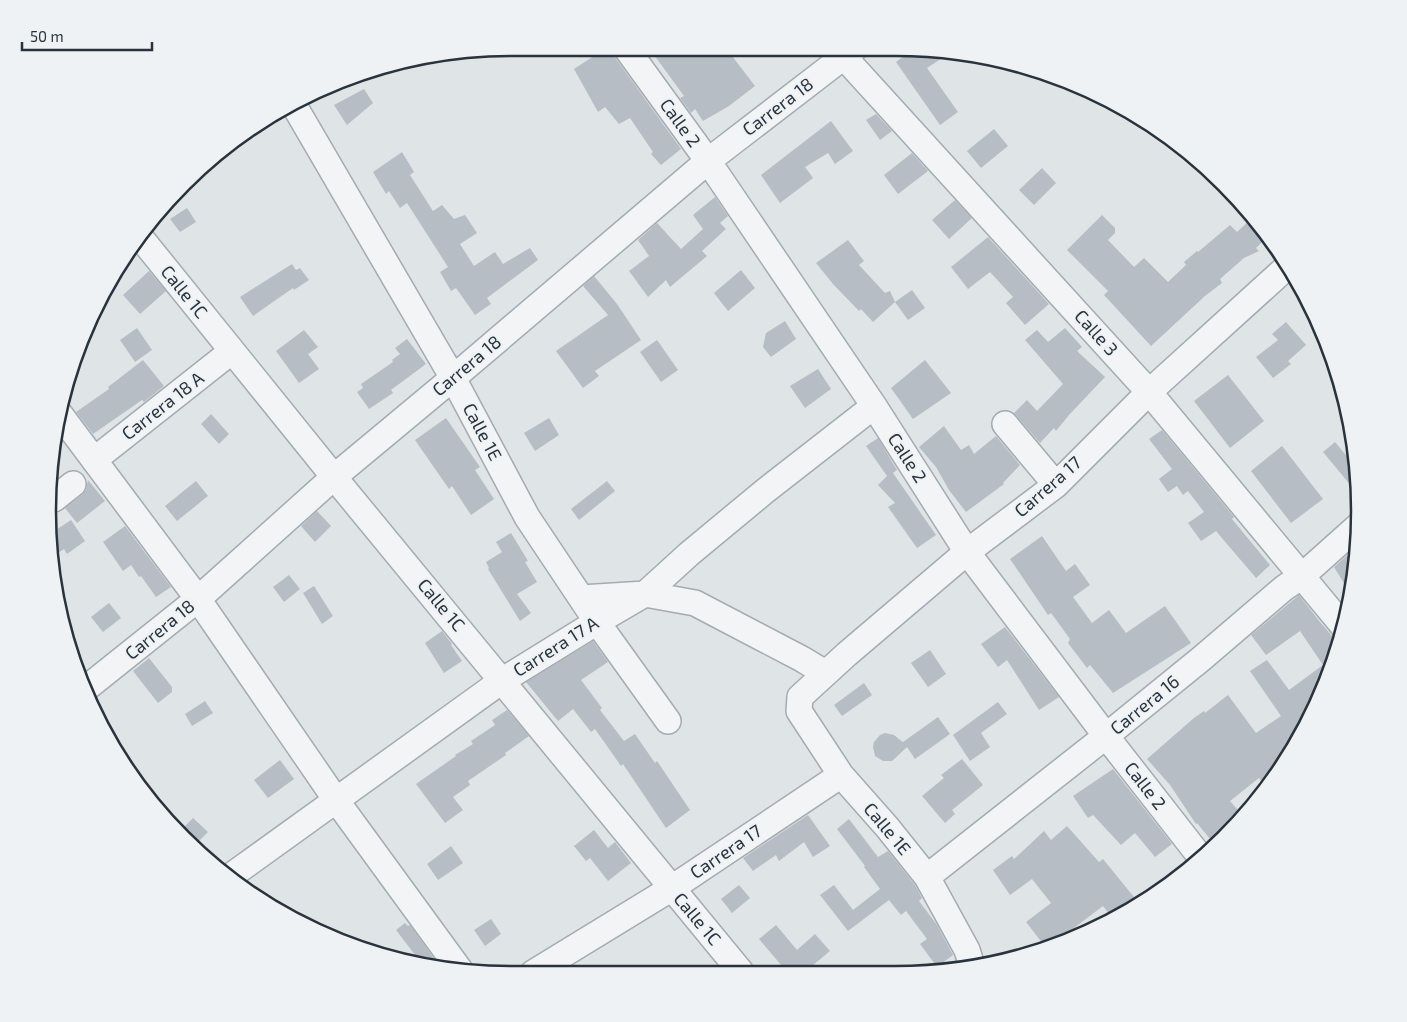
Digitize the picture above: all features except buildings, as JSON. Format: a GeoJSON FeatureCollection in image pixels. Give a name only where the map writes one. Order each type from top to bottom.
{"type":"FeatureCollection","features":[{"type":"Feature","properties":{"kind":"street","name":"Calle 2"},"geometry":{"type":"LineString","coordinates":[[632,56],[708,161],[874,406],[967,552],[1197,852]]}},
{"type":"Feature","properties":{"kind":"street","name":"Carrera 18"},"geometry":{"type":"LineString","coordinates":[[91,685],[198,599],[334,477],[708,161],[839,56]]}},
{"type":"Feature","properties":{"kind":"street","name":"Calle 3"},"geometry":{"type":"LineString","coordinates":[[849,56],[1149,392],[1337,619]]}},
{"type":"Feature","properties":{"kind":"street","name":"Calle 1E"},"geometry":{"type":"LineString","coordinates":[[296,111],[453,378],[528,517],[596,622],[668,721]]}},
{"type":"Feature","properties":{"kind":"street","name":"Calle 1C"},"geometry":{"type":"LineString","coordinates":[[144,242],[334,477],[503,680],[736,966]]}},
{"type":"Feature","properties":{"kind":"street","name":"Carrera 17"},"geometry":{"type":"LineString","coordinates":[[800,697],[825,673],[967,552],[1056,485],[1149,392],[1282,271]]}},
{"type":"Feature","properties":{"kind":"street","name":"Carrera 18 A"},"geometry":{"type":"LineString","coordinates":[[94,460],[232,351]]}},
{"type":"Feature","properties":{"kind":"street","name":"Carrera 17 A"},"geometry":{"type":"LineString","coordinates":[[235,873],[503,680],[644,594],[688,554],[765,491],[874,406]]}},
{"type":"Feature","properties":{"kind":"street"},"geometry":{"type":"LineString","coordinates":[[65,421],[198,599],[336,800],[454,962]]}},
{"type":"Feature","properties":{"kind":"street"},"geometry":{"type":"LineString","coordinates":[[1004,424],[1056,485]]}},
{"type":"Feature","properties":{"kind":"street"},"geometry":{"type":"LineString","coordinates":[[56,497],[73,484]]}},
{"type":"Feature","properties":{"kind":"street","name":"Carrera 16"},"geometry":{"type":"LineString","coordinates":[[927,877],[1201,659],[1284,588],[1302,576],[1350,533]]}},
{"type":"Feature","properties":{"kind":"street"},"geometry":{"type":"LineString","coordinates":[[581,598],[644,594],[695,603],[825,673]]}},
{"type":"Feature","properties":{"kind":"street","name":"Calle 1E"},"geometry":{"type":"LineString","coordinates":[[800,697],[799,711],[841,775],[887,827],[927,877],[967,950],[970,960]]}},
{"type":"Feature","properties":{"kind":"street","name":"Carrera 17"},"geometry":{"type":"LineString","coordinates":[[544,966],[672,888],[841,775]]}}]}
